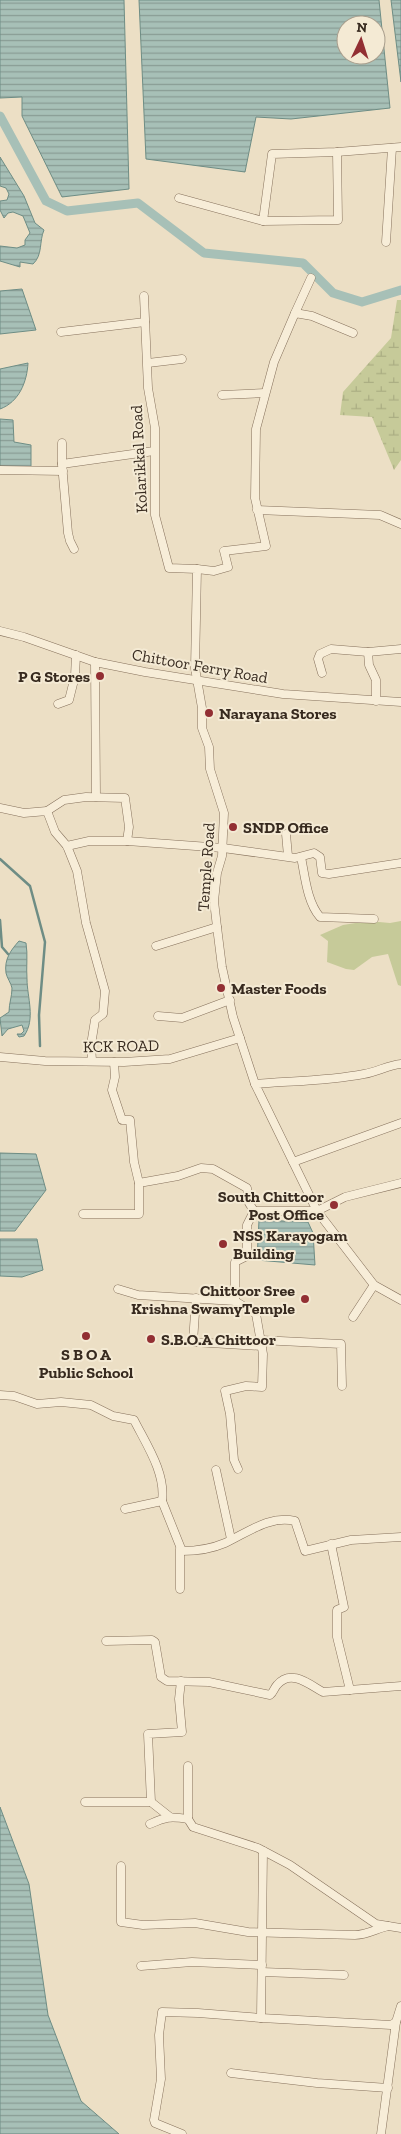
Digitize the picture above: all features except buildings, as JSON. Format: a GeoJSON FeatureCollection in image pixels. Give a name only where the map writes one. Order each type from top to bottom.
{"type":"FeatureCollection","features":[{"type":"Feature","properties":{"kind":"street"},"geometry":{"type":"LineString","coordinates":[[263,221],[272,154],[337,152],[401,147]]}},
{"type":"Feature","properties":{"kind":"street"},"geometry":{"type":"LineString","coordinates":[[386,242],[392,148]]}},
{"type":"Feature","properties":{"kind":"street"},"geometry":{"type":"LineString","coordinates":[[179,198],[263,221],[338,220],[337,152]]}},
{"type":"Feature","properties":{"kind":"street"},"geometry":{"type":"LineString","coordinates":[[198,680],[196,668],[197,569],[214,571],[228,567],[224,551],[266,546],[255,498],[256,429],[274,362],[311,278]]}},
{"type":"Feature","properties":{"kind":"street","name":"Kolarikkal Road"},"geometry":{"type":"LineString","coordinates":[[144,296],[148,388],[155,428],[155,515],[169,568],[197,569]]}},
{"type":"Feature","properties":{"kind":"street"},"geometry":{"type":"LineString","coordinates":[[295,313],[312,316],[352,333]]}},
{"type":"Feature","properties":{"kind":"street"},"geometry":{"type":"LineString","coordinates":[[61,332],[145,322]]}},
{"type":"Feature","properties":{"kind":"street"},"geometry":{"type":"LineString","coordinates":[[148,363],[182,359]]}},
{"type":"Feature","properties":{"kind":"street"},"geometry":{"type":"LineString","coordinates":[[222,395],[265,392]]}},
{"type":"Feature","properties":{"kind":"street"},"geometry":{"type":"LineString","coordinates":[[62,443],[68,533],[74,549]]}},
{"type":"Feature","properties":{"kind":"street"},"geometry":{"type":"LineString","coordinates":[[0,470],[63,468],[154,451]]}},
{"type":"Feature","properties":{"kind":"street"},"geometry":{"type":"LineString","coordinates":[[257,510],[380,515],[401,524]]}},
{"type":"Feature","properties":{"kind":"street","name":"Chittoor Ferry Road"},"geometry":{"type":"LineString","coordinates":[[0,630],[95,662],[283,694],[401,702]]}},
{"type":"Feature","properties":{"kind":"street"},"geometry":{"type":"LineString","coordinates":[[322,673],[318,659],[320,654],[332,650],[368,652],[401,649]]}},
{"type":"Feature","properties":{"kind":"street"},"geometry":{"type":"LineString","coordinates":[[368,652],[369,665],[376,680],[376,701]]}},
{"type":"Feature","properties":{"kind":"street"},"geometry":{"type":"LineString","coordinates":[[58,704],[68,700],[75,676],[76,655]]}},
{"type":"Feature","properties":{"kind":"street"},"geometry":{"type":"LineString","coordinates":[[95,662],[96,797]]}},
{"type":"Feature","properties":{"kind":"street","name":"Temple Road"},"geometry":{"type":"LineString","coordinates":[[198,680],[202,708],[202,728],[209,748],[210,769],[224,813],[223,848],[216,873],[216,927],[233,1018],[256,1084],[317,1211],[374,1285]]}},
{"type":"Feature","properties":{"kind":"street"},"geometry":{"type":"LineString","coordinates":[[0,808],[24,813],[47,811],[64,800],[96,797],[125,798],[129,826],[127,841]]}},
{"type":"Feature","properties":{"kind":"street"},"geometry":{"type":"LineString","coordinates":[[47,811],[55,832],[67,846],[77,870],[86,923],[105,991],[103,1014],[95,1020],[91,1045],[92,1061]]}},
{"type":"Feature","properties":{"kind":"street"},"geometry":{"type":"LineString","coordinates":[[286,834],[288,856]]}},
{"type":"Feature","properties":{"kind":"street"},"geometry":{"type":"LineString","coordinates":[[67,846],[89,841],[127,841],[223,848],[295,858],[314,853],[320,856],[322,873],[329,874],[401,863]]}},
{"type":"Feature","properties":{"kind":"street"},"geometry":{"type":"LineString","coordinates":[[301,857],[315,912],[320,917],[374,919]]}},
{"type":"Feature","properties":{"kind":"street"},"geometry":{"type":"LineString","coordinates":[[156,946],[216,927]]}},
{"type":"Feature","properties":{"kind":"street"},"geometry":{"type":"LineString","coordinates":[[158,1016],[182,1018],[230,1000]]}},
{"type":"Feature","properties":{"kind":"street","name":"KCK ROAD"},"geometry":{"type":"LineString","coordinates":[[0,1057],[45,1061],[114,1062],[170,1059],[240,1038]]}},
{"type":"Feature","properties":{"kind":"street"},"geometry":{"type":"LineString","coordinates":[[83,1214],[139,1214],[139,1184],[134,1162],[130,1120],[122,1120],[112,1090],[115,1077],[114,1062]]}},
{"type":"Feature","properties":{"kind":"street"},"geometry":{"type":"LineString","coordinates":[[256,1084],[340,1078],[367,1074],[391,1065],[401,1064]]}},
{"type":"Feature","properties":{"kind":"street"},"geometry":{"type":"LineString","coordinates":[[293,1162],[401,1122]]}},
{"type":"Feature","properties":{"kind":"street"},"geometry":{"type":"LineString","coordinates":[[139,1184],[178,1176],[201,1168],[213,1169],[247,1188],[249,1203],[254,1211]]}},
{"type":"Feature","properties":{"kind":"street"},"geometry":{"type":"LineString","coordinates":[[254,1211],[317,1211],[345,1197],[401,1183]]}},
{"type":"Feature","properties":{"kind":"street"},"geometry":{"type":"LineString","coordinates":[[235,1301],[235,1262],[247,1256],[247,1225],[254,1211]]}},
{"type":"Feature","properties":{"kind":"street"},"geometry":{"type":"LineString","coordinates":[[354,1317],[374,1285],[401,1300]]}},
{"type":"Feature","properties":{"kind":"street"},"geometry":{"type":"LineString","coordinates":[[118,1289],[138,1295],[235,1301],[256,1314],[261,1343],[262,1387],[246,1386],[226,1391],[234,1460],[238,1469]]}},
{"type":"Feature","properties":{"kind":"street"},"geometry":{"type":"LineString","coordinates":[[196,1298],[193,1342],[341,1344],[342,1386]]}},
{"type":"Feature","properties":{"kind":"street"},"geometry":{"type":"LineString","coordinates":[[0,1395],[14,1396],[38,1404],[61,1402],[91,1405],[113,1416],[134,1420],[164,1488],[162,1501],[180,1549],[180,1589]]}},
{"type":"Feature","properties":{"kind":"street"},"geometry":{"type":"LineString","coordinates":[[216,1470],[232,1539]]}},
{"type":"Feature","properties":{"kind":"street"},"geometry":{"type":"LineString","coordinates":[[125,1509],[162,1501]]}},
{"type":"Feature","properties":{"kind":"street"},"geometry":{"type":"LineString","coordinates":[[180,1549],[185,1551],[207,1549],[232,1539],[258,1525],[292,1520],[295,1522],[305,1551],[351,1540],[401,1537]]}},
{"type":"Feature","properties":{"kind":"street"},"geometry":{"type":"LineString","coordinates":[[331,1544],[344,1607],[337,1610],[337,1637],[350,1690]]}},
{"type":"Feature","properties":{"kind":"street"},"geometry":{"type":"LineString","coordinates":[[106,1641],[152,1640],[156,1644],[161,1677],[167,1681],[209,1682],[270,1695],[278,1683],[290,1678],[305,1679],[323,1692],[401,1686]]}},
{"type":"Feature","properties":{"kind":"street"},"geometry":{"type":"LineString","coordinates":[[151,1802],[148,1734],[182,1732],[179,1698],[181,1681]]}},
{"type":"Feature","properties":{"kind":"street"},"geometry":{"type":"LineString","coordinates":[[188,1766],[188,1819],[193,1827],[263,1851],[290,1865],[376,1924],[401,1928]]}},
{"type":"Feature","properties":{"kind":"street"},"geometry":{"type":"LineString","coordinates":[[86,1802],[151,1802],[170,1817]]}},
{"type":"Feature","properties":{"kind":"street"},"geometry":{"type":"LineString","coordinates":[[150,1824],[160,1818],[188,1819]]}},
{"type":"Feature","properties":{"kind":"street"},"geometry":{"type":"LineString","coordinates":[[261,2018],[263,1851]]}},
{"type":"Feature","properties":{"kind":"street"},"geometry":{"type":"LineString","coordinates":[[121,1866],[121,1922],[142,1925],[195,1923],[248,1932],[364,1935],[388,1926]]}},
{"type":"Feature","properties":{"kind":"street"},"geometry":{"type":"LineString","coordinates":[[141,1966],[192,1962],[344,1975]]}},
{"type":"Feature","properties":{"kind":"street"},"geometry":{"type":"LineString","coordinates":[[381,2134],[397,2046],[396,2022],[401,2006]]}},
{"type":"Feature","properties":{"kind":"street"},"geometry":{"type":"LineString","coordinates":[[182,2134],[155,2123],[154,2120],[162,2079],[159,2035],[162,2012],[198,2012],[261,2018],[391,2025],[396,2022]]}},
{"type":"Feature","properties":{"kind":"street"},"geometry":{"type":"LineString","coordinates":[[231,2073],[317,2083],[388,2088]]}},
{"type":"Feature","properties":{"kind":"green space"},"geometry":{"type":"Polygon","coordinates":[[[397,300],[401,300],[401,460],[394,470],[372,417],[340,415],[343,392],[391,338],[397,300]]]}},
{"type":"Feature","properties":{"kind":"green space"},"geometry":{"type":"Polygon","coordinates":[[[368,921],[390,923],[401,921],[401,986],[398,985],[388,954],[372,957],[354,970],[327,962],[328,941],[320,935],[343,925],[368,921]]]}},
{"type":"Feature","properties":{"kind":"water"},"geometry":{"type":"Polygon","coordinates":[[[0,0],[124,0],[129,189],[62,197],[22,116],[22,97],[0,98],[0,0]]]}},
{"type":"Feature","properties":{"kind":"water"},"geometry":{"type":"Polygon","coordinates":[[[139,0],[379,0],[381,15],[336,15],[336,65],[386,65],[390,108],[291,119],[256,117],[245,172],[146,159],[139,0]]]}},
{"type":"Feature","properties":{"kind":"water"},"geometry":{"type":"Polygon","coordinates":[[[391,0],[401,0],[401,82],[391,0]]]}},
{"type":"Feature","properties":{"kind":"water"},"geometry":{"type":"Polygon","coordinates":[[[0,157],[24,196],[35,223],[44,230],[40,252],[33,264],[20,262],[20,267],[0,261],[0,246],[17,248],[25,245],[25,240],[30,233],[23,216],[13,212],[8,213],[4,218],[0,210],[0,201],[7,200],[9,194],[6,188],[0,186],[0,157]]]}},
{"type":"Feature","properties":{"kind":"water"},"geometry":{"type":"Polygon","coordinates":[[[22,289],[36,330],[0,334],[0,291],[22,289]]]}},
{"type":"Feature","properties":{"kind":"water"},"geometry":{"type":"Polygon","coordinates":[[[28,363],[26,377],[21,390],[12,402],[0,409],[0,369],[28,363]]]}},
{"type":"Feature","properties":{"kind":"water"},"geometry":{"type":"Polygon","coordinates":[[[0,419],[13,420],[14,442],[31,445],[31,469],[0,469],[0,419]]]}},
{"type":"Feature","properties":{"kind":"water"},"geometry":{"type":"Polygon","coordinates":[[[19,941],[26,943],[30,1022],[24,1036],[19,1037],[17,1034],[21,1034],[24,1031],[22,1025],[8,1029],[2,1036],[0,1018],[9,1012],[12,991],[6,973],[6,963],[11,951],[19,941]]]}},
{"type":"Feature","properties":{"kind":"water"},"geometry":{"type":"Polygon","coordinates":[[[0,1153],[36,1154],[46,1190],[15,1231],[0,1231],[0,1153]]]}},
{"type":"Feature","properties":{"kind":"water"},"geometry":{"type":"Polygon","coordinates":[[[259,1220],[308,1222],[313,1233],[315,1265],[257,1260],[259,1220]]]}},
{"type":"Feature","properties":{"kind":"water"},"geometry":{"type":"Polygon","coordinates":[[[0,1239],[37,1239],[43,1270],[22,1277],[0,1276],[0,1239]]]}},
{"type":"Feature","properties":{"kind":"water"},"geometry":{"type":"Polygon","coordinates":[[[0,1807],[29,1884],[48,2015],[81,2101],[119,2134],[0,2134],[0,1807]]]}},
{"type":"Feature","properties":{"kind":"waterway"},"geometry":{"type":"LineString","coordinates":[[0,116],[46,201],[67,211],[138,203],[204,253],[303,263],[333,293],[362,302],[401,290]]}},
{"type":"Feature","properties":{"kind":"waterway"},"geometry":{"type":"LineString","coordinates":[[0,859],[30,886],[45,942],[39,1015],[40,1046]]}},
{"type":"Feature","properties":{"kind":"waterway"},"geometry":{"type":"LineString","coordinates":[[0,920],[2,947],[8,954]]}},
{"type":"Feature","properties":{"kind":"place","name":"P G Stores"},"geometry":{"type":"Point","coordinates":[100,676]}},
{"type":"Feature","properties":{"kind":"place","name":"Narayana Stores"},"geometry":{"type":"Point","coordinates":[209,713]}},
{"type":"Feature","properties":{"kind":"place","name":"SNDP Office"},"geometry":{"type":"Point","coordinates":[233,827]}},
{"type":"Feature","properties":{"kind":"place","name":"Master Foods"},"geometry":{"type":"Point","coordinates":[221,988]}},
{"type":"Feature","properties":{"kind":"place","name":"South Chittoor Post Office"},"geometry":{"type":"Point","coordinates":[334,1205]}},
{"type":"Feature","properties":{"kind":"place","name":"NSS Karayogam Building"},"geometry":{"type":"Point","coordinates":[223,1244]}},
{"type":"Feature","properties":{"kind":"place","name":"Chittoor Sree Krishna SwamyTemple"},"geometry":{"type":"Point","coordinates":[305,1299]}},
{"type":"Feature","properties":{"kind":"place","name":"S B O A Public School"},"geometry":{"type":"Point","coordinates":[86,1336]}},
{"type":"Feature","properties":{"kind":"place","name":"S.B.O.A Chittoor"},"geometry":{"type":"Point","coordinates":[151,1339]}}]}
